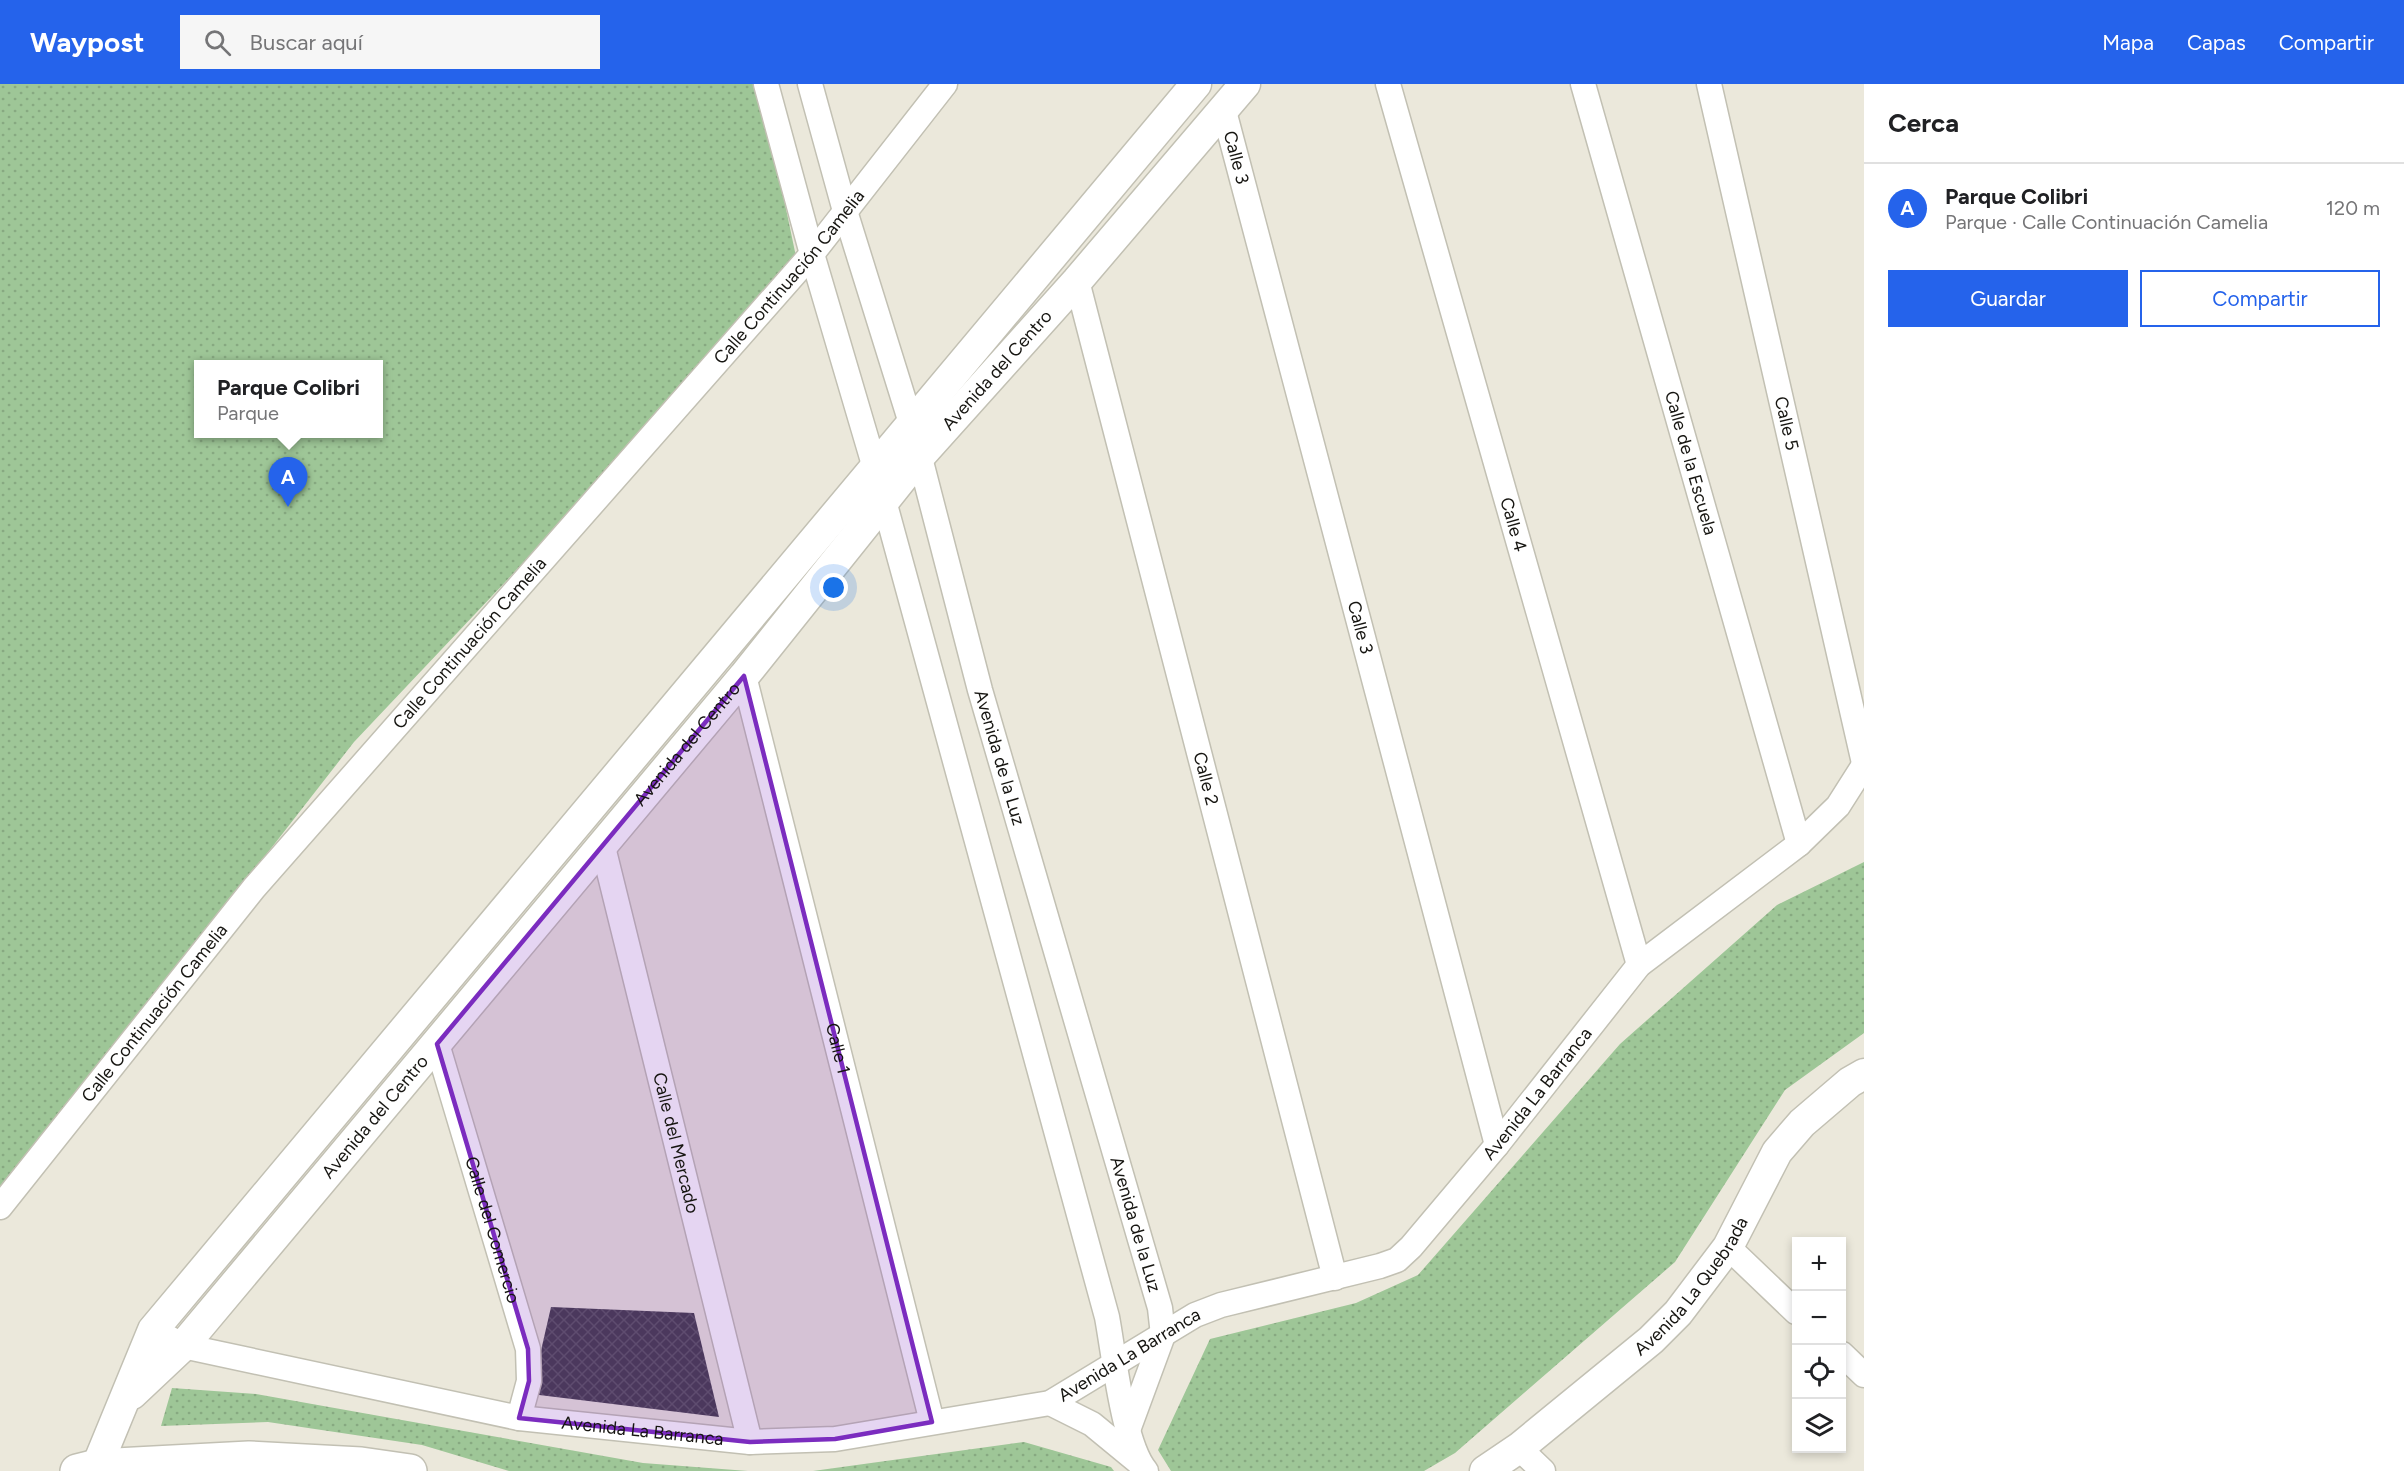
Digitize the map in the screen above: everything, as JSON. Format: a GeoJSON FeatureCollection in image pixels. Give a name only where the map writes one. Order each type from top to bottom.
{"type":"FeatureCollection","features":[{"type":"Feature","properties":{"kind":"main road"},"geometry":{"type":"LineString","coordinates":[[87,1469],[249,1458],[361,1464],[410,1471]]}},
{"type":"Feature","properties":{"kind":"street"},"geometry":{"type":"LineString","coordinates":[[766,84],[812,254],[875,468],[1107,1317],[1128,1430],[1143,1468]]}},
{"type":"Feature","properties":{"kind":"street","name":"Avenida de la Luz"},"geometry":{"type":"LineString","coordinates":[[810,84],[845,211],[912,423],[980,690],[1160,1308],[1163,1335],[1128,1430]]}},
{"type":"Feature","properties":{"kind":"street","name":"Calle Continuación Camelia"},"geometry":{"type":"LineString","coordinates":[[0,1207],[254,888],[812,254],[945,84]]}},
{"type":"Feature","properties":{"kind":"street","name":"Avenida del Centro"},"geometry":{"type":"LineString","coordinates":[[87,1469],[125,1400],[153,1330],[1196,84]]}},
{"type":"Feature","properties":{"kind":"street","name":"Avenida del Centro"},"geometry":{"type":"LineString","coordinates":[[125,1400],[183,1346],[744,676],[920,456],[1077,281],[1245,84]]}},
{"type":"Feature","properties":{"kind":"street","name":"Calle 4"},"geometry":{"type":"LineString","coordinates":[[1388,84],[1638,964]]}},
{"type":"Feature","properties":{"kind":"street","name":"Calle de la Escuela"},"geometry":{"type":"LineString","coordinates":[[1583,84],[1799,844]]}},
{"type":"Feature","properties":{"kind":"street","name":"Calle 5"},"geometry":{"type":"LineString","coordinates":[[1709,84],[1864,764]]}},
{"type":"Feature","properties":{"kind":"street","name":"Calle 3"},"geometry":{"type":"LineString","coordinates":[[1224,111],[1497,1145]]}},
{"type":"Feature","properties":{"kind":"street","name":"Calle 2"},"geometry":{"type":"LineString","coordinates":[[1077,281],[1335,1278]]}},
{"type":"Feature","properties":{"kind":"street","name":"Calle 1"},"geometry":{"type":"LineString","coordinates":[[744,676],[932,1422]]}},
{"type":"Feature","properties":{"kind":"street","name":"Avenida La Barranca"},"geometry":{"type":"LineString","coordinates":[[153,1330],[183,1346],[519,1418],[750,1442],[835,1439],[1050,1403],[1196,1315],[1221,1305],[1335,1278],[1397,1260],[1411,1247],[1497,1145],[1638,964],[1799,844],[1838,806],[1864,764]]}},
{"type":"Feature","properties":{"kind":"street","name":"Calle del Mercado"},"geometry":{"type":"LineString","coordinates":[[602,843],[750,1442]]}},
{"type":"Feature","properties":{"kind":"street","name":"Calle del Comercio"},"geometry":{"type":"LineString","coordinates":[[436,1044],[528,1349],[529,1381],[519,1418]]}},
{"type":"Feature","properties":{"kind":"street","name":"Avenida La Quebrada"},"geometry":{"type":"LineString","coordinates":[[1485,1471],[1519,1448],[1678,1313],[1728,1247],[1777,1152],[1802,1124],[1859,1084]]}},
{"type":"Feature","properties":{"kind":"street"},"geometry":{"type":"LineString","coordinates":[[1728,1247],[1792,1307]]}},
{"type":"Feature","properties":{"kind":"street"},"geometry":{"type":"LineString","coordinates":[[1846,1358],[1864,1375]]}},
{"type":"Feature","properties":{"kind":"street"},"geometry":{"type":"LineString","coordinates":[[1050,1403],[1092,1424],[1143,1468]]}},
{"type":"Feature","properties":{"kind":"street"},"geometry":{"type":"LineString","coordinates":[[1519,1448],[1543,1471]]}},
{"type":"Feature","properties":{"kind":"highlighted area"},"geometry":{"type":"Polygon","coordinates":[[[744,676],[932,1422],[835,1439],[750,1442],[519,1418],[529,1381],[528,1349],[437,1044],[744,676]]]}},
{"type":"Feature","properties":{"kind":"green space"},"geometry":{"type":"Polygon","coordinates":[[[0,84],[760,84],[799,271],[354,742],[0,1196],[0,84]]]}},
{"type":"Feature","properties":{"kind":"green space"},"geometry":{"type":"Polygon","coordinates":[[[1864,862],[1864,1033],[1785,1090],[1675,1262],[1455,1453],[1424,1471],[1171,1471],[1158,1450],[1210,1339],[1356,1303],[1418,1275],[1620,1044],[1777,905],[1864,862]]]}},
{"type":"Feature","properties":{"kind":"green space"},"geometry":{"type":"Polygon","coordinates":[[[172,1388],[256,1394],[643,1463],[748,1471],[509,1471],[422,1445],[268,1422],[161,1426],[172,1388]]]}},
{"type":"Feature","properties":{"kind":"green space"},"geometry":{"type":"Polygon","coordinates":[[[1024,1442],[1111,1467],[1114,1471],[813,1471],[1024,1442]]]}},
{"type":"Feature","properties":{"kind":"building"},"geometry":{"type":"Polygon","coordinates":[[[551,1307],[694,1313],[719,1417],[531,1394],[551,1307]]]}},
{"type":"Feature","properties":{"kind":"place","name":"Parque Colibri"},"geometry":{"type":"Point","coordinates":[288,507]}}]}
